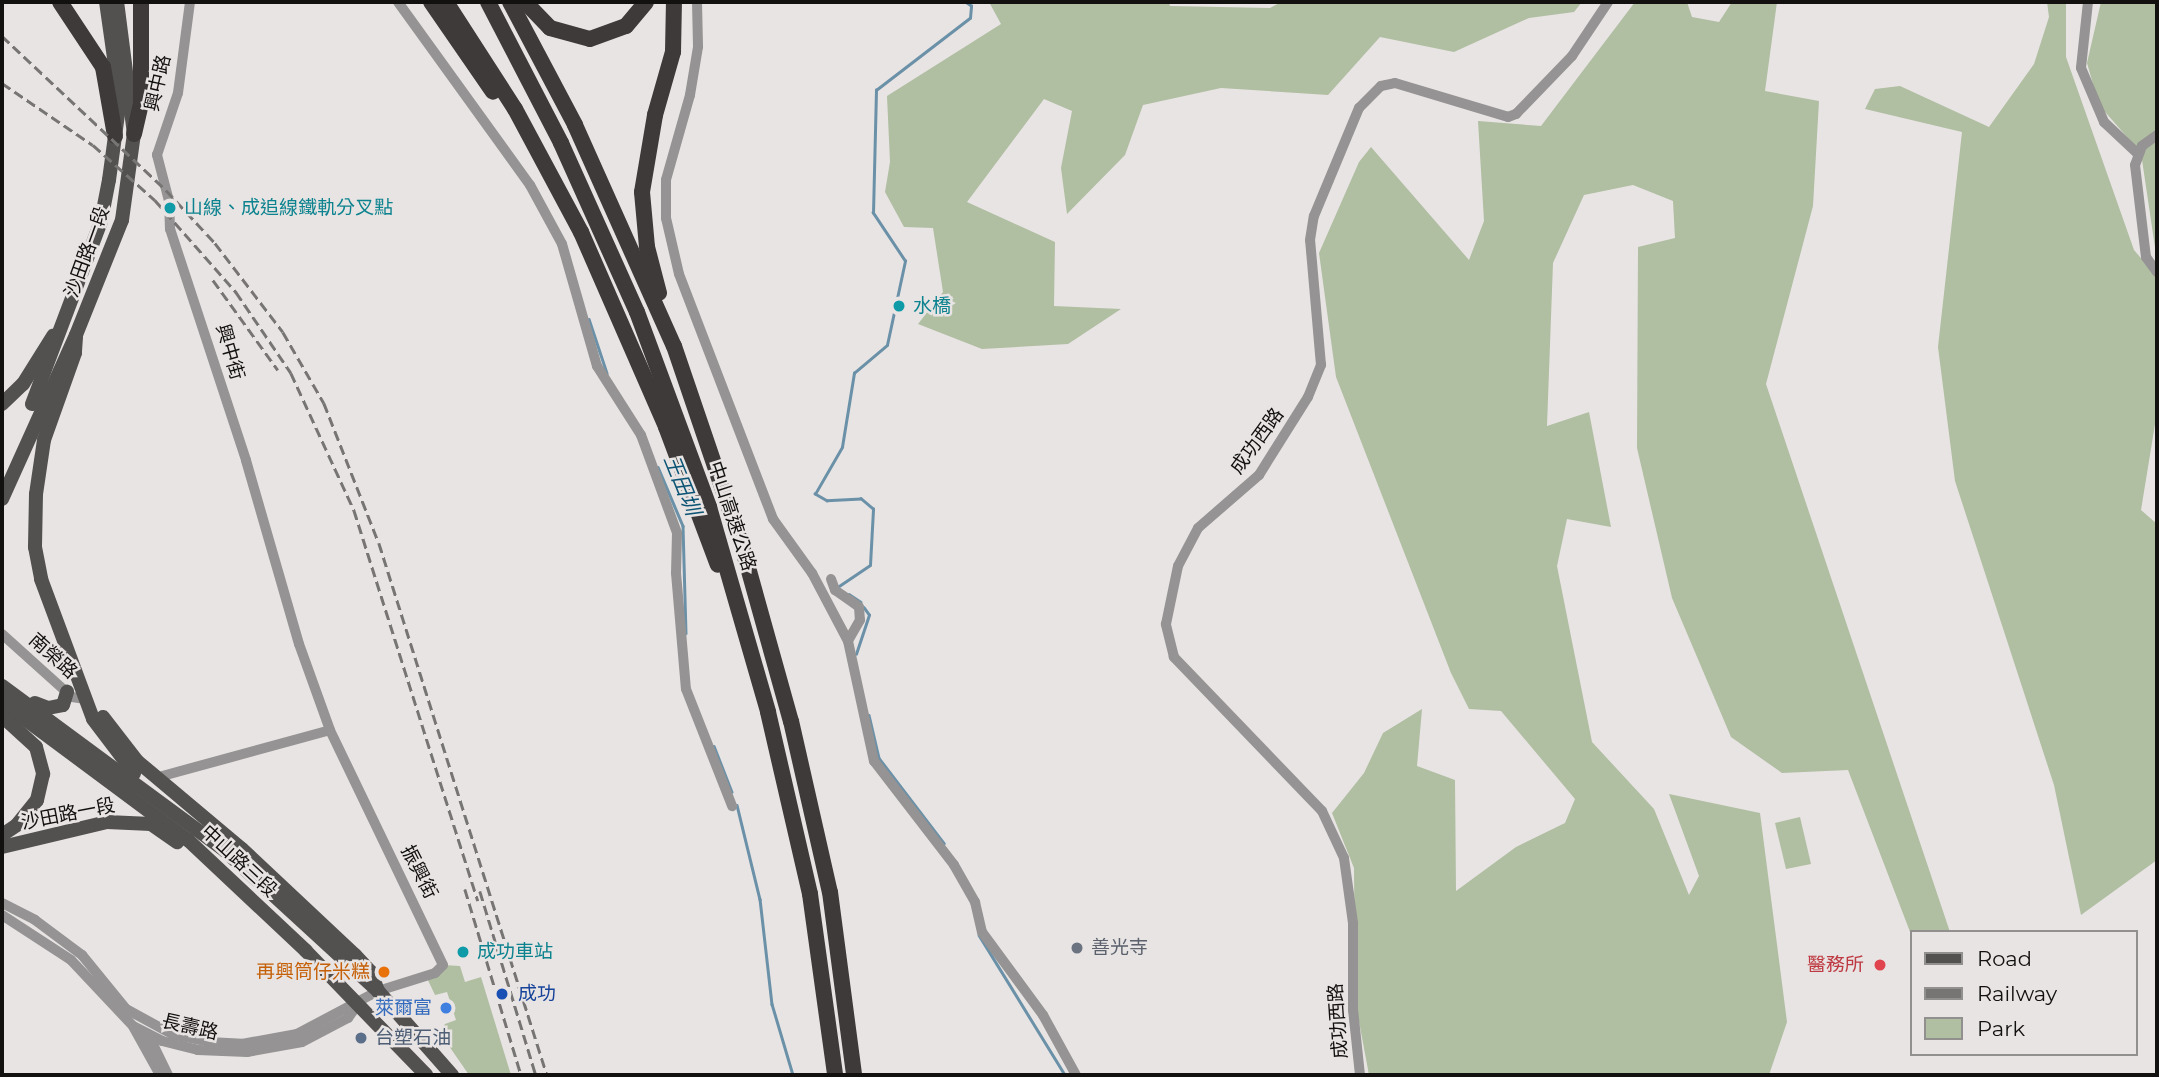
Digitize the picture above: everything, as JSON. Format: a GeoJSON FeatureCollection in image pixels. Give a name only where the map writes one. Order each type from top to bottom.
{"type":"FeatureCollection","features":[{"type":"Feature","properties":{"kind":"highway"},"geometry":{"type":"LineString","coordinates":[[60,2],[99,57],[115,136]]}},
{"type":"Feature","properties":{"kind":"highway"},"geometry":{"type":"LineString","coordinates":[[134,134],[141,104],[141,2]]}},
{"type":"Feature","properties":{"kind":"highway"},"geometry":{"type":"LineString","coordinates":[[431,2],[523,141],[611,301]]}},
{"type":"Feature","properties":{"kind":"highway"},"geometry":{"type":"LineString","coordinates":[[446,2],[528,132],[611,301],[666,426],[712,554],[733,587]]}},
{"type":"Feature","properties":{"kind":"highway","name":"中山高速公路"},"geometry":{"type":"LineString","coordinates":[[488,2],[561,143],[637,312],[697,472],[768,712],[810,894],[835,1075]]}},
{"type":"Feature","properties":{"kind":"highway","name":"中山高速公路"},"geometry":{"type":"LineString","coordinates":[[510,2],[575,125],[674,346],[759,599],[792,721],[830,892],[854,1075]]}},
{"type":"Feature","properties":{"kind":"highway"},"geometry":{"type":"LineString","coordinates":[[525,2],[550,28],[590,39],[626,26],[646,2]]}},
{"type":"Feature","properties":{"kind":"highway"},"geometry":{"type":"LineString","coordinates":[[674,2],[673,52],[655,115],[642,192],[647,247],[674,346]]}},
{"type":"Feature","properties":{"kind":"main road","name":"沙田路一段"},"geometry":{"type":"LineString","coordinates":[[2,475],[54,354],[61,323],[101,221],[120,100],[106,2]]}},
{"type":"Feature","properties":{"kind":"main road","name":"沙田路一段"},"geometry":{"type":"LineString","coordinates":[[2,499],[76,335],[122,220],[134,134],[117,2]]}},
{"type":"Feature","properties":{"kind":"main road","name":"沙田路一段"},"geometry":{"type":"LineString","coordinates":[[2,404],[23,384],[61,323]]}},
{"type":"Feature","properties":{"kind":"main road"},"geometry":{"type":"LineString","coordinates":[[76,335],[75,354],[44,440],[34,524],[41,579],[93,719],[125,764],[163,801]]}},
{"type":"Feature","properties":{"kind":"main road"},"geometry":{"type":"LineString","coordinates":[[5,694],[48,708],[63,705],[67,692]]}},
{"type":"Feature","properties":{"kind":"main road","name":"中山路三段"},"geometry":{"type":"LineString","coordinates":[[5,694],[163,801],[222,848],[377,991],[452,1075]]}},
{"type":"Feature","properties":{"kind":"main road","name":"中山路三段"},"geometry":{"type":"LineString","coordinates":[[5,694],[134,796],[214,865],[359,1003],[426,1075]]}},
{"type":"Feature","properties":{"kind":"main road","name":"中山路三段"},"geometry":{"type":"LineString","coordinates":[[84,699],[155,778],[242,849],[345,946],[371,972],[377,991]]}},
{"type":"Feature","properties":{"kind":"main road","name":"沙田路一段"},"geometry":{"type":"LineString","coordinates":[[2,716],[36,747],[43,774],[37,800],[17,825],[2,835]]}},
{"type":"Feature","properties":{"kind":"main road","name":"沙田路一段"},"geometry":{"type":"LineString","coordinates":[[2,847],[107,822],[130,822],[151,824],[214,865]]}},
{"type":"Feature","properties":{"kind":"street","name":"興中路"},"geometry":{"type":"LineString","coordinates":[[190,2],[178,93],[157,155],[170,229],[191,283]]}},
{"type":"Feature","properties":{"kind":"street"},"geometry":{"type":"LineString","coordinates":[[398,2],[535,195],[562,244],[597,366],[641,435],[661,483],[677,533],[676,573],[686,689],[732,806]]}},
{"type":"Feature","properties":{"kind":"street"},"geometry":{"type":"LineString","coordinates":[[697,2],[698,47],[691,95],[666,180],[666,218],[674,252],[773,519],[812,573],[848,641],[874,761],[954,865],[975,902],[982,932],[1042,1015],[1076,1075]]}},
{"type":"Feature","properties":{"kind":"street","name":"成功西路"},"geometry":{"type":"LineString","coordinates":[[1360,1075],[1353,1010],[1353,923],[1344,858],[1322,811],[1174,657],[1166,624],[1178,566],[1198,528],[1259,475],[1308,397],[1321,365],[1310,240],[1314,216],[1359,108],[1381,86],[1395,83],[1508,117],[1516,114],[1572,56],[1608,2]]}},
{"type":"Feature","properties":{"kind":"street"},"geometry":{"type":"LineString","coordinates":[[2088,2],[2081,68],[2104,122],[2137,153]]}},
{"type":"Feature","properties":{"kind":"street"},"geometry":{"type":"LineString","coordinates":[[2157,135],[2137,153],[2135,175],[2146,257],[2157,272]]}},
{"type":"Feature","properties":{"kind":"street","name":"興中街"},"geometry":{"type":"LineString","coordinates":[[191,283],[235,432]]}},
{"type":"Feature","properties":{"kind":"street","name":"振興街"},"geometry":{"type":"LineString","coordinates":[[235,432],[299,644],[330,730],[444,959],[435,973],[377,991]]}},
{"type":"Feature","properties":{"kind":"street"},"geometry":{"type":"LineString","coordinates":[[831,579],[835,590],[859,607],[860,620],[848,641]]}},
{"type":"Feature","properties":{"kind":"street","name":"南榮路"},"geometry":{"type":"LineString","coordinates":[[2,634],[67,692],[84,699]]}},
{"type":"Feature","properties":{"kind":"street"},"geometry":{"type":"LineString","coordinates":[[155,778],[330,730]]}},
{"type":"Feature","properties":{"kind":"street","name":"長壽路"},"geometry":{"type":"LineString","coordinates":[[2,903],[36,919],[82,955],[137,1023]]}},
{"type":"Feature","properties":{"kind":"street","name":"長壽路"},"geometry":{"type":"LineString","coordinates":[[2,915],[64,954],[137,1023],[172,1034],[242,1044],[297,1034],[377,991]]}},
{"type":"Feature","properties":{"kind":"street","name":"長壽路"},"geometry":{"type":"LineString","coordinates":[[149,1035],[179,1045],[219,1052],[277,1049],[330,1029],[348,1018],[359,1003]]}},
{"type":"Feature","properties":{"kind":"street"},"geometry":{"type":"LineString","coordinates":[[137,1023],[149,1035],[169,1075]]}},
{"type":"Feature","properties":{"kind":"street"},"geometry":{"type":"LineString","coordinates":[[137,1023],[160,1075]]}},
{"type":"Feature","properties":{"kind":"street"},"geometry":{"type":"LineString","coordinates":[[160,1058],[169,1046],[179,1045]]}},
{"type":"Feature","properties":{"kind":"green space"},"geometry":{"type":"Polygon","coordinates":[[[989,2],[1169,2],[1170,6],[1270,8],[1281,2],[1582,2],[1574,12],[1529,18],[1454,52],[1380,37],[1328,95],[1221,88],[1143,105],[1125,155],[1067,214],[1061,168],[1072,111],[1044,99],[967,202],[1055,242],[1054,306],[1121,309],[1068,344],[982,349],[918,324],[943,292],[933,228],[904,227],[885,192],[890,162],[887,96],[1001,24],[989,2]]]}},
{"type":"Feature","properties":{"kind":"green space"},"geometry":{"type":"Polygon","coordinates":[[[1635,2],[1687,2],[1692,17],[1719,22],[1732,2],[1777,2],[1765,91],[1819,101],[1813,206],[1766,384],[1949,930],[1910,932],[1848,770],[1782,773],[1731,737],[1672,598],[1637,448],[1638,247],[1675,238],[1673,201],[1633,185],[1584,195],[1553,263],[1547,426],[1589,412],[1611,527],[1567,519],[1557,566],[1592,742],[1654,809],[1689,895],[1699,876],[1669,794],[1760,813],[1787,1022],[1769,1075],[1369,1075],[1355,1000],[1354,868],[1332,813],[1364,773],[1383,733],[1422,709],[1417,766],[1455,780],[1456,891],[1516,847],[1565,823],[1575,799],[1501,711],[1469,709],[1451,673],[1336,377],[1319,253],[1359,162],[1371,147],[1469,260],[1484,221],[1478,121],[1541,126],[1635,2]]]}},
{"type":"Feature","properties":{"kind":"green space"},"geometry":{"type":"Polygon","coordinates":[[[2047,2],[2066,2],[2066,57],[2134,250],[2157,277],[2157,412],[2141,510],[2157,524],[2157,860],[2081,915],[2054,785],[1955,481],[1938,347],[1962,132],[1865,109],[1875,89],[1900,86],[1989,127],[2034,64],[2049,17],[2047,2]]]}},
{"type":"Feature","properties":{"kind":"green space"},"geometry":{"type":"Polygon","coordinates":[[[2101,2],[2157,2],[2157,261],[2141,153],[2099,105],[2087,63],[2101,2]]]}},
{"type":"Feature","properties":{"kind":"green space"},"geometry":{"type":"Polygon","coordinates":[[[1800,817],[1811,864],[1786,869],[1775,823],[1800,817]]]}},
{"type":"Feature","properties":{"kind":"green space"},"geometry":{"type":"Polygon","coordinates":[[[443,965],[460,966],[465,982],[481,977],[511,1075],[469,1075],[440,1033],[445,1024],[456,1020],[447,992],[435,995],[425,974],[443,965]]]}},
{"type":"Feature","properties":{"kind":"waterway"},"geometry":{"type":"LineString","coordinates":[[839,586],[870,565],[873,509],[861,499],[827,501],[815,494],[842,447],[854,373],[887,345],[905,261],[873,213],[876,90],[970,18],[971,6],[965,2]]}},
{"type":"Feature","properties":{"kind":"waterway","name":"王田圳"},"geometry":{"type":"LineString","coordinates":[[589,319],[607,373]]}},
{"type":"Feature","properties":{"kind":"waterway","name":"王田圳"},"geometry":{"type":"LineString","coordinates":[[658,467],[683,526],[686,633]]}},
{"type":"Feature","properties":{"kind":"waterway"},"geometry":{"type":"LineString","coordinates":[[849,594],[861,602]]}},
{"type":"Feature","properties":{"kind":"waterway"},"geometry":{"type":"LineString","coordinates":[[856,654],[869,615],[864,608]]}},
{"type":"Feature","properties":{"kind":"waterway"},"geometry":{"type":"LineString","coordinates":[[869,715],[879,758],[944,843]]}},
{"type":"Feature","properties":{"kind":"waterway","name":"王田圳"},"geometry":{"type":"LineString","coordinates":[[714,746],[732,792]]}},
{"type":"Feature","properties":{"kind":"waterway","name":"王田圳"},"geometry":{"type":"LineString","coordinates":[[737,805],[760,899],[772,1004],[793,1075]]}},
{"type":"Feature","properties":{"kind":"waterway"},"geometry":{"type":"LineString","coordinates":[[979,935],[1065,1075]]}},
{"type":"Feature","properties":{"kind":"railway"},"geometry":{"type":"LineString","coordinates":[[2,36],[166,190],[215,243],[283,332],[324,403],[379,543],[547,1075]]}},
{"type":"Feature","properties":{"kind":"railway"},"geometry":{"type":"LineString","coordinates":[[2,83],[93,145],[155,200],[236,292],[291,373],[354,510],[478,901]]}},
{"type":"Feature","properties":{"kind":"railway"},"geometry":{"type":"LineString","coordinates":[[213,280],[278,370]]}},
{"type":"Feature","properties":{"kind":"railway"},"geometry":{"type":"LineString","coordinates":[[465,889],[521,1075]]}},
{"type":"Feature","properties":{"kind":"railway"},"geometry":{"type":"LineString","coordinates":[[480,891],[536,1075]]}},
{"type":"Feature","properties":{"kind":"place","name":"山線、成追線鐵軌分叉點"},"geometry":{"type":"Point","coordinates":[170,208]}},
{"type":"Feature","properties":{"kind":"place","name":"水橋"},"geometry":{"type":"Point","coordinates":[899,306]}},
{"type":"Feature","properties":{"kind":"place","name":"善光寺"},"geometry":{"type":"Point","coordinates":[1077,948]}},
{"type":"Feature","properties":{"kind":"place","name":"成功車站"},"geometry":{"type":"Point","coordinates":[463,952]}},
{"type":"Feature","properties":{"kind":"place","name":"醫務所"},"geometry":{"type":"Point","coordinates":[1880,965]}},
{"type":"Feature","properties":{"kind":"place","name":"再興筒仔米糕"},"geometry":{"type":"Point","coordinates":[384,972]}},
{"type":"Feature","properties":{"kind":"place","name":"成功"},"geometry":{"type":"Point","coordinates":[502,994]}},
{"type":"Feature","properties":{"kind":"place","name":"萊爾富"},"geometry":{"type":"Point","coordinates":[446,1008]}},
{"type":"Feature","properties":{"kind":"place","name":"台塑石油"},"geometry":{"type":"Point","coordinates":[361,1038]}}]}
